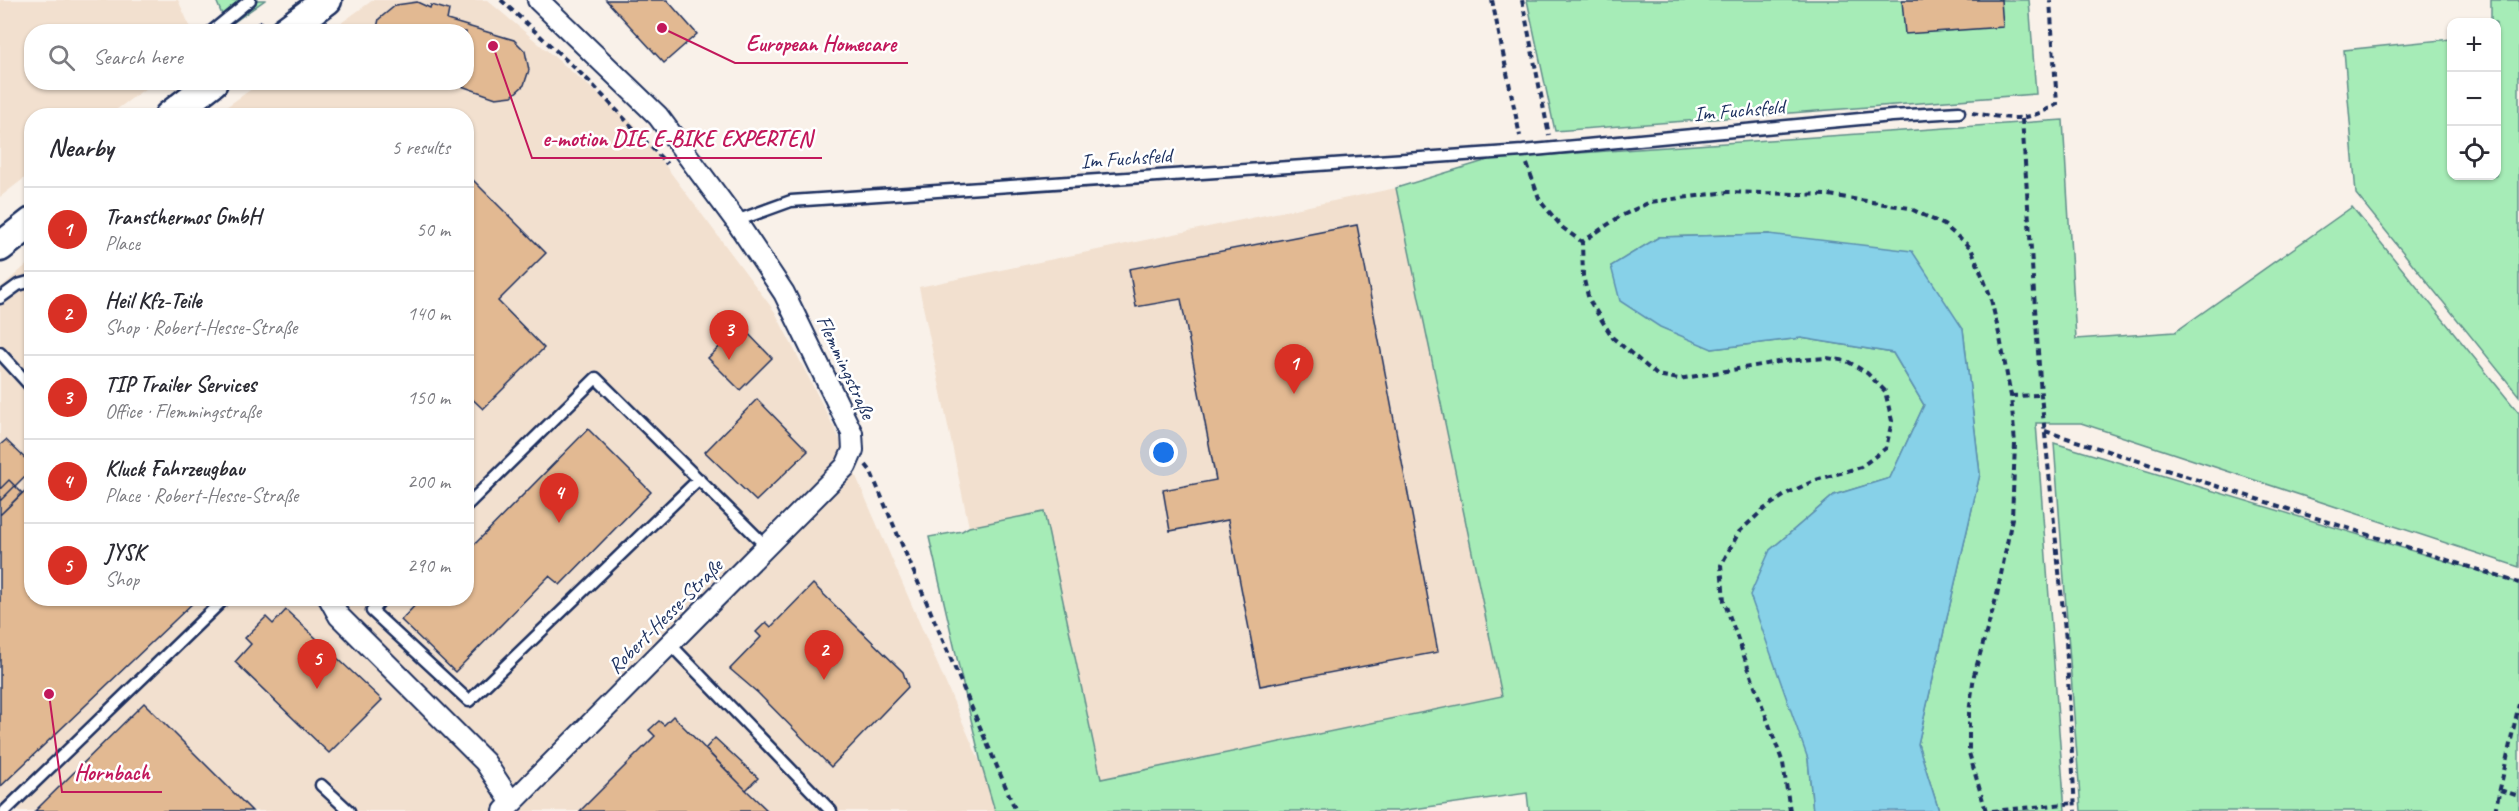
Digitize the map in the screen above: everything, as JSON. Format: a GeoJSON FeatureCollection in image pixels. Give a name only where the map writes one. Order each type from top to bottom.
{"type":"FeatureCollection","features":[{"type":"Feature","properties":{"kind":"street"},"geometry":{"type":"LineString","coordinates":[[295,24],[327,0]]}},
{"type":"Feature","properties":{"kind":"street","name":"Flemmingstraße"},"geometry":{"type":"LineString","coordinates":[[538,0],[658,116],[736,221],[784,293],[852,433],[853,450]]}},
{"type":"Feature","properties":{"kind":"street"},"geometry":{"type":"LineString","coordinates":[[179,108],[203,90]]}},
{"type":"Feature","properties":{"kind":"street"},"geometry":{"type":"LineString","coordinates":[[0,247],[24,228]]}},
{"type":"Feature","properties":{"kind":"street","name":"Robert-Hesse-Straße"},"geometry":{"type":"LineString","coordinates":[[508,807],[846,466],[853,450]]}},
{"type":"Feature","properties":{"kind":"street"},"geometry":{"type":"LineString","coordinates":[[333,606],[339,616],[485,762],[508,807]]}},
{"type":"Feature","properties":{"kind":"lane"},"geometry":{"type":"LineString","coordinates":[[221,24],[250,0]]}},
{"type":"Feature","properties":{"kind":"lane","name":"Im Fuchsfeld"},"geometry":{"type":"LineString","coordinates":[[736,221],[791,201],[1522,151],[1892,116],[1959,112]]}},
{"type":"Feature","properties":{"kind":"lane"},"geometry":{"type":"LineString","coordinates":[[0,298],[24,283]]}},
{"type":"Feature","properties":{"kind":"lane"},"geometry":{"type":"LineString","coordinates":[[0,353],[24,379]]}},
{"type":"Feature","properties":{"kind":"lane"},"geometry":{"type":"LineString","coordinates":[[474,498],[596,378],[767,547]]}},
{"type":"Feature","properties":{"kind":"lane"},"geometry":{"type":"LineString","coordinates":[[376,606],[372,611],[469,701],[699,479]]}},
{"type":"Feature","properties":{"kind":"lane"},"geometry":{"type":"LineString","coordinates":[[5,811],[217,606]]}},
{"type":"Feature","properties":{"kind":"lane"},"geometry":{"type":"LineString","coordinates":[[670,644],[831,811]]}},
{"type":"Feature","properties":{"kind":"lane"},"geometry":{"type":"LineString","coordinates":[[321,785],[349,811]]}},
{"type":"Feature","properties":{"kind":"path"},"geometry":{"type":"LineString","coordinates":[[501,0],[589,81],[671,169]]}},
{"type":"Feature","properties":{"kind":"path"},"geometry":{"type":"LineString","coordinates":[[1492,0],[1522,151],[1540,201],[1563,228],[1582,242]]}},
{"type":"Feature","properties":{"kind":"path"},"geometry":{"type":"LineString","coordinates":[[1522,0],[1552,147]]}},
{"type":"Feature","properties":{"kind":"path"},"geometry":{"type":"LineString","coordinates":[[1959,112],[2022,119],[2039,115],[2057,104],[2050,0]]}},
{"type":"Feature","properties":{"kind":"path"},"geometry":{"type":"LineString","coordinates":[[2022,119],[2041,395],[2066,640],[2075,811]]}},
{"type":"Feature","properties":{"kind":"path"},"geometry":{"type":"LineString","coordinates":[[1582,242],[1618,217],[1650,201],[1728,192],[1829,195],[1909,208],[1944,225],[1971,248],[1990,295],[2011,396],[2015,444],[2012,518],[1997,595],[1974,675],[1969,713],[1969,753],[1986,811]]}},
{"type":"Feature","properties":{"kind":"path"},"geometry":{"type":"LineString","coordinates":[[1582,242],[1583,276],[1589,300],[1613,338],[1657,375],[1679,380],[1784,361],[1827,358],[1847,361],[1867,373],[1884,391],[1892,421],[1886,448],[1861,467],[1816,480],[1788,493],[1764,509],[1739,532],[1721,565],[1724,601],[1783,764],[1790,811]]}},
{"type":"Feature","properties":{"kind":"path"},"geometry":{"type":"LineString","coordinates":[[2011,396],[2041,395]]}},
{"type":"Feature","properties":{"kind":"path"},"geometry":{"type":"LineString","coordinates":[[2045,431],[2519,582]]}},
{"type":"Feature","properties":{"kind":"path","name":"Flemmingstraße"},"geometry":{"type":"LineString","coordinates":[[853,450],[870,470],[1016,811]]}},
{"type":"Feature","properties":{"kind":"path"},"geometry":{"type":"LineString","coordinates":[[2495,811],[2519,704]]}},
{"type":"Feature","properties":{"kind":"path"},"geometry":{"type":"LineString","coordinates":[[2499,790],[2519,796]]}},
{"type":"Feature","properties":{"kind":"path"},"geometry":{"type":"LineString","coordinates":[[1992,811],[2075,803]]}},
{"type":"Feature","properties":{"kind":"shaded area"},"geometry":{"type":"Polygon","coordinates":[[[0,0],[178,0],[189,24],[24,24],[24,90],[143,90],[119,108],[24,108],[24,178],[0,197],[0,0]]]}},
{"type":"Feature","properties":{"kind":"shaded area"},"geometry":{"type":"Polygon","coordinates":[[[373,0],[487,0],[635,125],[775,312],[839,437],[982,767],[995,811],[0,811],[0,288],[24,267],[24,606],[474,606],[474,108],[225,108],[250,90],[474,90],[474,24],[340,24],[373,0]]]}},
{"type":"Feature","properties":{"kind":"shaded area"},"geometry":{"type":"Polygon","coordinates":[[[1396,188],[1502,696],[1100,779],[1044,512],[969,527],[919,287],[1396,188]]]}},
{"type":"Feature","properties":{"kind":"green space"},"geometry":{"type":"Polygon","coordinates":[[[216,0],[265,0],[231,24],[226,24],[216,0]]]}},
{"type":"Feature","properties":{"kind":"green space"},"geometry":{"type":"Polygon","coordinates":[[[1527,0],[2029,0],[2036,94],[1555,131],[1527,0]]]}},
{"type":"Feature","properties":{"kind":"green space"},"geometry":{"type":"Polygon","coordinates":[[[2491,0],[2519,0],[2519,396],[2356,194],[2344,50],[2447,39],[2447,180],[2501,180],[2501,18],[2491,18],[2491,0]]]}},
{"type":"Feature","properties":{"kind":"green space"},"geometry":{"type":"Polygon","coordinates":[[[2063,120],[2076,339],[2175,332],[2352,207],[2519,413],[2519,567],[2081,423],[2036,423],[2065,811],[1939,811],[1918,744],[1980,474],[1963,329],[1769,234],[1659,237],[1611,266],[1712,349],[1801,338],[1893,353],[1924,405],[1890,478],[1834,495],[1770,550],[1808,759],[1813,811],[1529,811],[1527,793],[1399,811],[995,811],[982,767],[929,537],[962,531],[969,527],[1044,512],[1101,779],[1502,696],[1396,188],[1491,159],[2063,120]]]}},
{"type":"Feature","properties":{"kind":"green space"},"geometry":{"type":"Polygon","coordinates":[[[2054,443],[2519,583],[2519,811],[2081,811],[2054,443]]]}},
{"type":"Feature","properties":{"kind":"water"},"geometry":{"type":"Polygon","coordinates":[[[1769,234],[1912,251],[1963,329],[1980,474],[1918,744],[1939,811],[1813,811],[1808,759],[1750,595],[1770,550],[1834,495],[1890,478],[1924,405],[1893,353],[1801,338],[1712,349],[1660,327],[1620,301],[1611,266],[1659,237],[1769,234]]]}},
{"type":"Feature","properties":{"kind":"building"},"geometry":{"type":"Polygon","coordinates":[[[606,0],[667,0],[697,34],[664,63],[606,0]]]}},
{"type":"Feature","properties":{"kind":"building"},"geometry":{"type":"Polygon","coordinates":[[[1902,0],[2001,0],[2003,27],[1905,34],[1902,0]]]}},
{"type":"Feature","properties":{"kind":"building"},"geometry":{"type":"Polygon","coordinates":[[[417,2],[430,8],[431,5],[449,10],[447,20],[460,24],[378,24],[379,19],[396,5],[417,2]]]}},
{"type":"Feature","properties":{"kind":"building"},"geometry":{"type":"Polygon","coordinates":[[[474,28],[514,40],[525,51],[529,70],[524,85],[512,96],[496,98],[473,90],[474,28]]]}},
{"type":"Feature","properties":{"kind":"building"},"geometry":{"type":"Polygon","coordinates":[[[474,181],[546,253],[498,301],[544,348],[483,409],[474,401],[474,181]]]}},
{"type":"Feature","properties":{"kind":"building"},"geometry":{"type":"Polygon","coordinates":[[[1357,225],[1438,652],[1260,686],[1228,520],[1170,531],[1163,490],[1216,480],[1181,299],[1136,307],[1129,269],[1357,225]]]}},
{"type":"Feature","properties":{"kind":"building"},"geometry":{"type":"Polygon","coordinates":[[[741,326],[772,358],[740,390],[708,358],[741,326]]]}},
{"type":"Feature","properties":{"kind":"building"},"geometry":{"type":"Polygon","coordinates":[[[757,399],[808,451],[756,501],[705,452],[757,399]]]}},
{"type":"Feature","properties":{"kind":"building"},"geometry":{"type":"Polygon","coordinates":[[[588,429],[651,492],[560,585],[549,576],[455,672],[401,620],[414,606],[474,606],[474,545],[588,429]]]}},
{"type":"Feature","properties":{"kind":"building"},"geometry":{"type":"Polygon","coordinates":[[[6,440],[24,457],[24,477],[0,501],[0,445],[6,440]]]}},
{"type":"Feature","properties":{"kind":"building"},"geometry":{"type":"Polygon","coordinates":[[[9,480],[22,493],[0,515],[0,489],[9,480]]]}},
{"type":"Feature","properties":{"kind":"building"},"geometry":{"type":"Polygon","coordinates":[[[24,492],[24,606],[190,606],[0,787],[0,515],[24,492]]]}},
{"type":"Feature","properties":{"kind":"building"},"geometry":{"type":"Polygon","coordinates":[[[813,584],[903,672],[908,687],[831,767],[758,693],[730,669],[761,637],[756,632],[766,622],[771,627],[813,584]]]}},
{"type":"Feature","properties":{"kind":"building"},"geometry":{"type":"Polygon","coordinates":[[[286,610],[382,700],[329,753],[235,662],[251,644],[245,638],[266,617],[273,624],[286,610]]]}},
{"type":"Feature","properties":{"kind":"building"},"geometry":{"type":"Polygon","coordinates":[[[144,703],[252,811],[35,811],[144,703]]]}},
{"type":"Feature","properties":{"kind":"building"},"geometry":{"type":"Polygon","coordinates":[[[673,716],[768,811],[580,811],[655,736],[649,730],[659,721],[664,725],[673,716]]]}},
{"type":"Feature","properties":{"kind":"building"},"geometry":{"type":"Polygon","coordinates":[[[715,738],[758,778],[746,790],[705,749],[715,738]]]}},
{"type":"Feature","properties":{"kind":"place","name":"European Homecare"},"geometry":{"type":"Point","coordinates":[662,28]}},
{"type":"Feature","properties":{"kind":"place","name":"e-motion DIE E-BIKE EXPERTEN"},"geometry":{"type":"Point","coordinates":[493,46]}},
{"type":"Feature","properties":{"kind":"place","name":"TIP Trailer Services"},"geometry":{"type":"Point","coordinates":[729,360]}},
{"type":"Feature","properties":{"kind":"place","name":"Transthermos GmbH"},"geometry":{"type":"Point","coordinates":[1294,394]}},
{"type":"Feature","properties":{"kind":"place","name":"Kluck Fahrzeugbau"},"geometry":{"type":"Point","coordinates":[559,523]}},
{"type":"Feature","properties":{"kind":"place","name":"Heil Kfz-Teile"},"geometry":{"type":"Point","coordinates":[824,680]}},
{"type":"Feature","properties":{"kind":"place","name":"JYSK"},"geometry":{"type":"Point","coordinates":[317,689]}},
{"type":"Feature","properties":{"kind":"place","name":"Hornbach"},"geometry":{"type":"Point","coordinates":[49,694]}}]}
